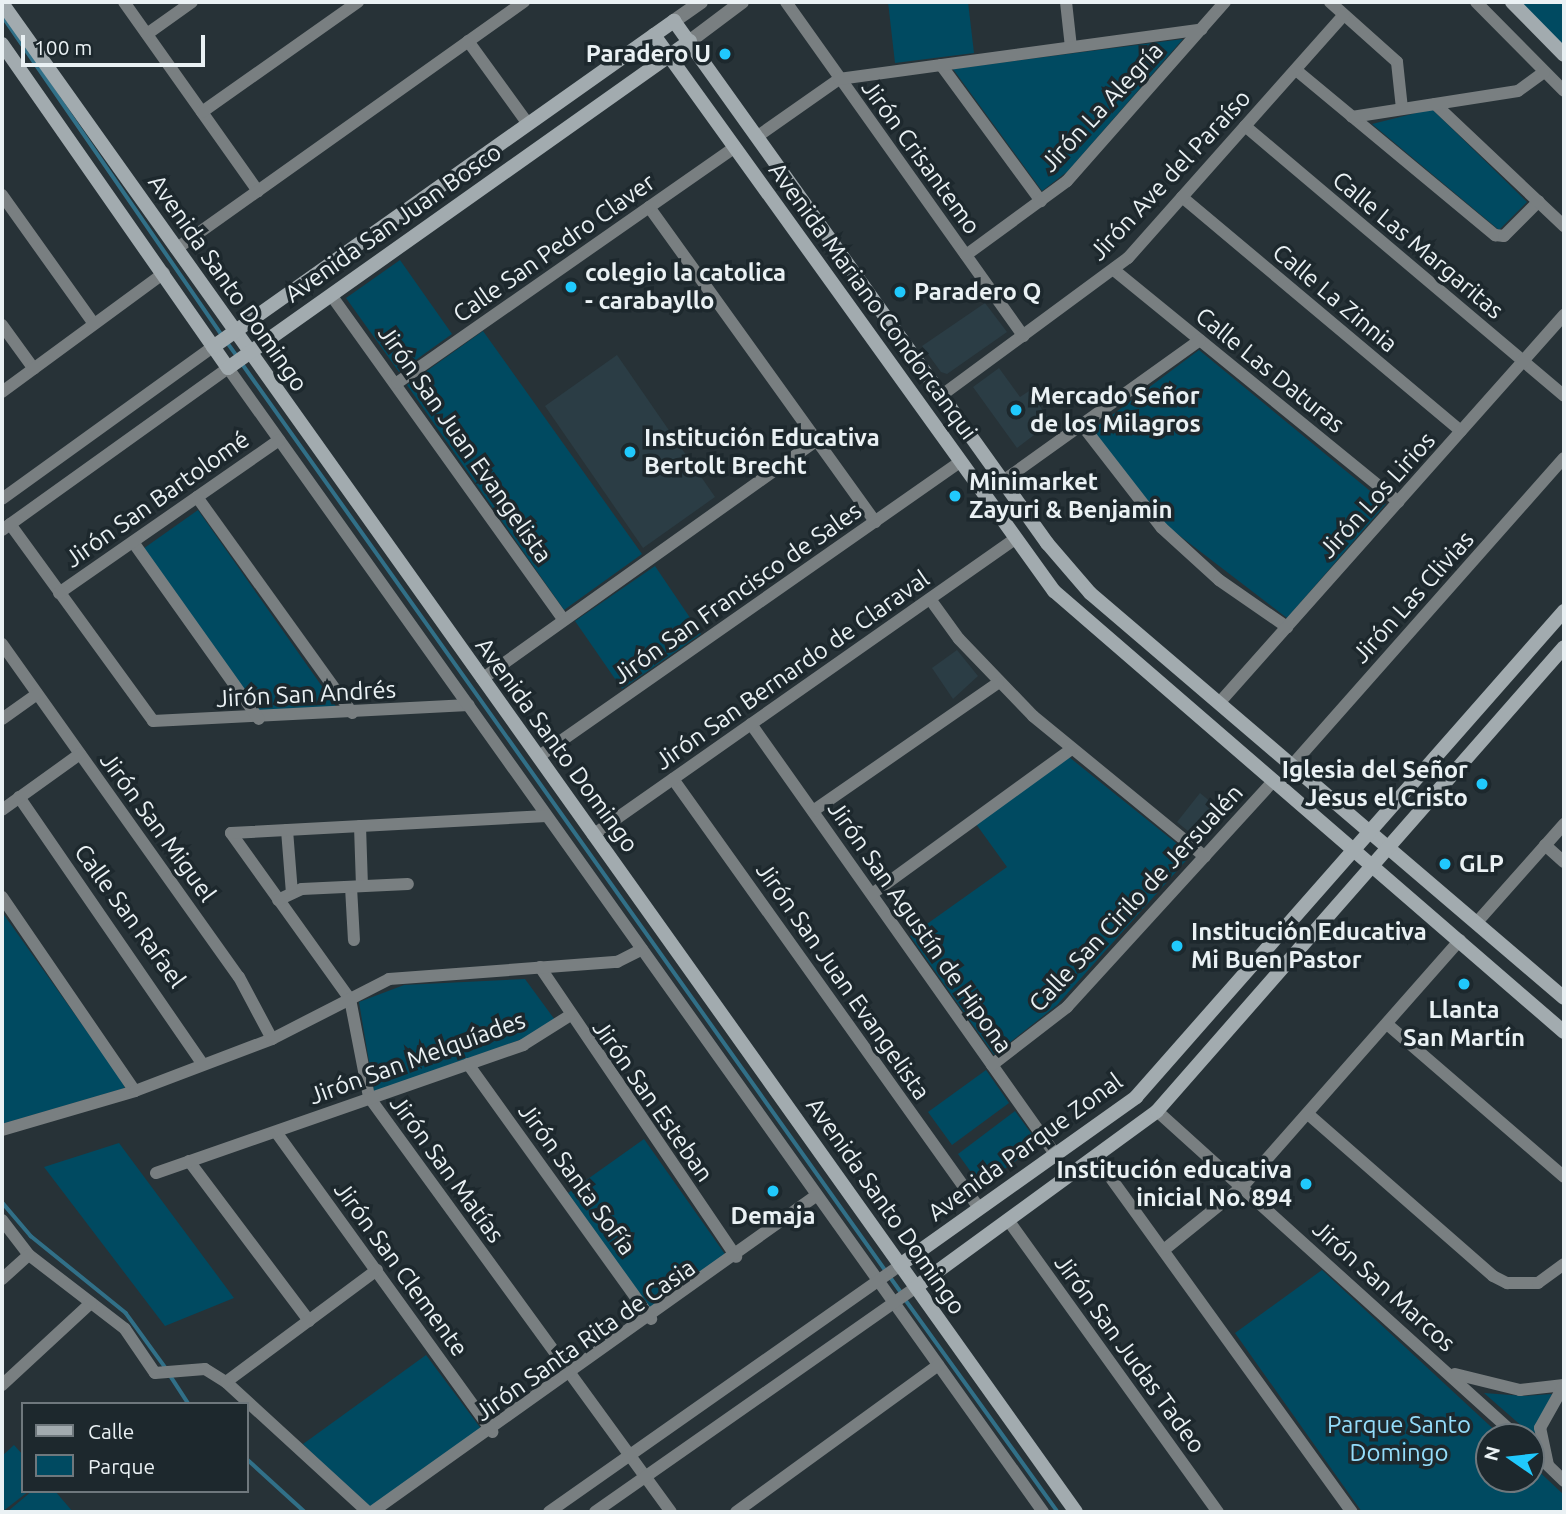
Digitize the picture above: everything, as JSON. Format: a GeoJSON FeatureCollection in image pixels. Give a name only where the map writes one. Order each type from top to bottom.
{"type":"FeatureCollection","features":[{"type":"Feature","properties":{"kind":"main road"},"geometry":{"type":"LineString","coordinates":[[1512,2],[1564,55]]}},
{"type":"Feature","properties":{"kind":"main road","name":"Avenida Santo Domingo"},"geometry":{"type":"LineString","coordinates":[[2,3],[1076,1512]]}},
{"type":"Feature","properties":{"kind":"main road","name":"Avenida San Juan Bosco"},"geometry":{"type":"LineString","coordinates":[[213,347],[674,21]]}},
{"type":"Feature","properties":{"kind":"main road","name":"Avenida Mariano Condorcanqui"},"geometry":{"type":"LineString","coordinates":[[674,21],[1003,481],[1073,574],[1220,702],[1374,829],[1564,998]]}},
{"type":"Feature","properties":{"kind":"main road","name":"Avenida Mariano Condorcanqui"},"geometry":{"type":"LineString","coordinates":[[654,35],[1054,591],[1357,849],[1564,1031]]}},
{"type":"Feature","properties":{"kind":"main road","name":"Avenida San Juan Bosco"},"geometry":{"type":"LineString","coordinates":[[228,368],[690,41]]}},
{"type":"Feature","properties":{"kind":"main road","name":"Avenida Santo Domingo"},"geometry":{"type":"LineString","coordinates":[[2,44],[228,368]]}},
{"type":"Feature","properties":{"kind":"main road"},"geometry":{"type":"LineString","coordinates":[[888,361],[907,346]]}},
{"type":"Feature","properties":{"kind":"main road"},"geometry":{"type":"LineString","coordinates":[[1054,591],[1073,574]]}},
{"type":"Feature","properties":{"kind":"main road","name":"Avenida Parque Zonal"},"geometry":{"type":"LineString","coordinates":[[900,1265],[1136,1097],[1564,611]]}},
{"type":"Feature","properties":{"kind":"main road","name":"Avenida Parque Zonal"},"geometry":{"type":"LineString","coordinates":[[916,1287],[1157,1111],[1564,647]]}},
{"type":"Feature","properties":{"kind":"main road"},"geometry":{"type":"LineString","coordinates":[[1335,873],[1353,888]]}},
{"type":"Feature","properties":{"kind":"main road"},"geometry":{"type":"LineString","coordinates":[[1444,926],[1461,907]]}},
{"type":"Feature","properties":{"kind":"street"},"geometry":{"type":"LineString","coordinates":[[124,2],[258,191]]}},
{"type":"Feature","properties":{"kind":"street"},"geometry":{"type":"LineString","coordinates":[[147,34],[192,2]]}},
{"type":"Feature","properties":{"kind":"street"},"geometry":{"type":"LineString","coordinates":[[202,112],[358,2]]}},
{"type":"Feature","properties":{"kind":"street"},"geometry":{"type":"LineString","coordinates":[[176,249],[524,2]]}},
{"type":"Feature","properties":{"kind":"street","name":"Avenida San Juan Bosco"},"geometry":{"type":"LineString","coordinates":[[674,21],[701,2]]}},
{"type":"Feature","properties":{"kind":"street","name":"Avenida San Juan Bosco"},"geometry":{"type":"LineString","coordinates":[[690,41],[742,2]]}},
{"type":"Feature","properties":{"kind":"street","name":"Jirón Crisantemo"},"geometry":{"type":"LineString","coordinates":[[786,2],[1023,336]]}},
{"type":"Feature","properties":{"kind":"street"},"geometry":{"type":"LineString","coordinates":[[1066,2],[1071,47]]}},
{"type":"Feature","properties":{"kind":"street","name":"Jirón La Alegría"},"geometry":{"type":"LineString","coordinates":[[966,255],[1067,181],[1226,2]]}},
{"type":"Feature","properties":{"kind":"street"},"geometry":{"type":"LineString","coordinates":[[1331,2],[1397,62],[1402,109]]}},
{"type":"Feature","properties":{"kind":"street"},"geometry":{"type":"LineString","coordinates":[[1476,2],[1564,91]]}},
{"type":"Feature","properties":{"kind":"street","name":"Jirón Ave del Paraíso"},"geometry":{"type":"LineString","coordinates":[[942,395],[1114,270],[1344,15]]}},
{"type":"Feature","properties":{"kind":"street"},"geometry":{"type":"LineString","coordinates":[[758,136],[839,79],[1202,29]]}},
{"type":"Feature","properties":{"kind":"street"},"geometry":{"type":"LineString","coordinates":[[468,41],[528,124]]}},
{"type":"Feature","properties":{"kind":"street"},"geometry":{"type":"LineString","coordinates":[[941,65],[1041,201]]}},
{"type":"Feature","properties":{"kind":"street"},"geometry":{"type":"LineString","coordinates":[[1296,70],[1495,235],[1504,236],[1539,201]]}},
{"type":"Feature","properties":{"kind":"street"},"geometry":{"type":"LineString","coordinates":[[1352,117],[1518,91],[1544,72]]}},
{"type":"Feature","properties":{"kind":"street"},"geometry":{"type":"LineString","coordinates":[[1435,104],[1564,226]]}},
{"type":"Feature","properties":{"kind":"street","name":"Calle Las Margaritas"},"geometry":{"type":"LineString","coordinates":[[1245,126],[1564,396]]}},
{"type":"Feature","properties":{"kind":"street","name":"Calle San Pedro Claver"},"geometry":{"type":"LineString","coordinates":[[397,383],[735,147]]}},
{"type":"Feature","properties":{"kind":"street"},"geometry":{"type":"LineString","coordinates":[[2,195],[94,324]]}},
{"type":"Feature","properties":{"kind":"street","name":"Calle La Zinnia"},"geometry":{"type":"LineString","coordinates":[[1182,197],[1461,431]]}},
{"type":"Feature","properties":{"kind":"street"},"geometry":{"type":"LineString","coordinates":[[649,206],[875,522]]}},
{"type":"Feature","properties":{"kind":"street","name":"Calle Las Daturas"},"geometry":{"type":"LineString","coordinates":[[1114,270],[1398,502]]}},
{"type":"Feature","properties":{"kind":"street"},"geometry":{"type":"LineString","coordinates":[[2,392],[164,273]]}},
{"type":"Feature","properties":{"kind":"street","name":"Jirón San Juan Evangelista"},"geometry":{"type":"LineString","coordinates":[[331,295],[397,383],[562,619]]}},
{"type":"Feature","properties":{"kind":"street","name":"Jirón Los Lirios"},"geometry":{"type":"LineString","coordinates":[[1220,702],[1564,315]]}},
{"type":"Feature","properties":{"kind":"street"},"geometry":{"type":"LineString","coordinates":[[2,326],[33,369]]}},
{"type":"Feature","properties":{"kind":"street"},"geometry":{"type":"LineString","coordinates":[[1003,481],[1200,340]]}},
{"type":"Feature","properties":{"kind":"street","name":"Avenida San Juan Bosco"},"geometry":{"type":"LineString","coordinates":[[2,499],[213,347]]}},
{"type":"Feature","properties":{"kind":"street","name":"Avenida San Juan Bosco"},"geometry":{"type":"LineString","coordinates":[[6,527],[228,368]]}},
{"type":"Feature","properties":{"kind":"street","name":"Avenida Santo Domingo"},"geometry":{"type":"LineString","coordinates":[[228,368],[1043,1512]]}},
{"type":"Feature","properties":{"kind":"street"},"geometry":{"type":"LineString","coordinates":[[1082,425],[1162,528],[1219,580],[1287,627]]}},
{"type":"Feature","properties":{"kind":"street","name":"Jirón San Bartolomé"},"geometry":{"type":"LineString","coordinates":[[59,593],[279,440]]}},
{"type":"Feature","properties":{"kind":"street"},"geometry":{"type":"LineString","coordinates":[[482,679],[562,619],[817,440]]}},
{"type":"Feature","properties":{"kind":"street","name":"Jirón Las Clivias"},"geometry":{"type":"LineString","coordinates":[[1294,763],[1564,458]]}},
{"type":"Feature","properties":{"kind":"street","name":"Jirón San Francisco de Sales"},"geometry":{"type":"LineString","coordinates":[[538,757],[960,462]]}},
{"type":"Feature","properties":{"kind":"street"},"geometry":{"type":"LineString","coordinates":[[197,497],[352,713]]}},
{"type":"Feature","properties":{"kind":"street"},"geometry":{"type":"LineString","coordinates":[[6,527],[59,593]]}},
{"type":"Feature","properties":{"kind":"street","name":"Jirón San Bernardo de Claraval"},"geometry":{"type":"LineString","coordinates":[[593,835],[1015,539]]}},
{"type":"Feature","properties":{"kind":"street"},"geometry":{"type":"LineString","coordinates":[[133,542],[259,719]]}},
{"type":"Feature","properties":{"kind":"street","name":"Jirón San Andrés"},"geometry":{"type":"LineString","coordinates":[[59,593],[147,716],[159,722],[259,719],[469,705]]}},
{"type":"Feature","properties":{"kind":"street"},"geometry":{"type":"LineString","coordinates":[[930,599],[998,683],[1070,750],[1205,857]]}},
{"type":"Feature","properties":{"kind":"street","name":"Jirón San Miguel"},"geometry":{"type":"LineString","coordinates":[[2,644],[239,976],[272,1040]]}},
{"type":"Feature","properties":{"kind":"street"},"geometry":{"type":"LineString","coordinates":[[813,811],[998,683]]}},
{"type":"Feature","properties":{"kind":"street"},"geometry":{"type":"LineString","coordinates":[[2,719],[37,694]]}},
{"type":"Feature","properties":{"kind":"street","name":"Jirón San Agustín de Hipona"},"geometry":{"type":"LineString","coordinates":[[751,724],[1055,1154]]}},
{"type":"Feature","properties":{"kind":"street"},"geometry":{"type":"LineString","coordinates":[[872,894],[1070,750]]}},
{"type":"Feature","properties":{"kind":"street"},"geometry":{"type":"LineString","coordinates":[[2,810],[80,754]]}},
{"type":"Feature","properties":{"kind":"street","name":"Jirón San Juan Evangelista"},"geometry":{"type":"LineString","coordinates":[[673,779],[979,1209]]}},
{"type":"Feature","properties":{"kind":"street","name":"Calle San Cirilo de Jersualén"},"geometry":{"type":"LineString","coordinates":[[992,1065],[1050,1024],[1273,780]]}},
{"type":"Feature","properties":{"kind":"street","name":"Calle San Rafael"},"geometry":{"type":"LineString","coordinates":[[19,797],[202,1063]]}},
{"type":"Feature","properties":{"kind":"street"},"geometry":{"type":"LineString","coordinates":[[292,893],[287,830],[547,816]]}},
{"type":"Feature","properties":{"kind":"street"},"geometry":{"type":"LineString","coordinates":[[1478,921],[1564,824]]}},
{"type":"Feature","properties":{"kind":"street"},"geometry":{"type":"LineString","coordinates":[[354,940],[360,826]]}},
{"type":"Feature","properties":{"kind":"street","name":"Jirón San Matías"},"geometry":{"type":"LineString","coordinates":[[287,830],[231,833],[350,999],[369,1097],[671,1512]]}},
{"type":"Feature","properties":{"kind":"street"},"geometry":{"type":"LineString","coordinates":[[1545,845],[1564,862]]}},
{"type":"Feature","properties":{"kind":"street"},"geometry":{"type":"LineString","coordinates":[[278,900],[292,893],[408,884]]}},
{"type":"Feature","properties":{"kind":"street"},"geometry":{"type":"LineString","coordinates":[[2,897],[135,1091]]}},
{"type":"Feature","properties":{"kind":"street"},"geometry":{"type":"LineString","coordinates":[[1165,1250],[1243,1186],[1460,940]]}},
{"type":"Feature","properties":{"kind":"street"},"geometry":{"type":"LineString","coordinates":[[3,1131],[135,1091],[202,1063],[272,1040],[350,999],[403,977],[617,962],[642,949]]}},
{"type":"Feature","properties":{"kind":"street","name":"Jirón San Esteban"},"geometry":{"type":"LineString","coordinates":[[540,967],[569,1016],[736,1257]]}},
{"type":"Feature","properties":{"kind":"street","name":"Jirón San Melquíades"},"geometry":{"type":"LineString","coordinates":[[156,1172],[537,1039],[569,1016]]}},
{"type":"Feature","properties":{"kind":"street"},"geometry":{"type":"LineString","coordinates":[[1387,1024],[1564,1177]]}},
{"type":"Feature","properties":{"kind":"street","name":"Jirón Santa Sofía"},"geometry":{"type":"LineString","coordinates":[[468,1064],[651,1319]]}},
{"type":"Feature","properties":{"kind":"street","name":"Jirón San Marcos"},"geometry":{"type":"LineString","coordinates":[[1157,1111],[1503,1423]]}},
{"type":"Feature","properties":{"kind":"street"},"geometry":{"type":"LineString","coordinates":[[1308,1114],[1493,1276],[1507,1283],[1538,1283],[1564,1264]]}},
{"type":"Feature","properties":{"kind":"street","name":"Jirón San Clemente"},"geometry":{"type":"LineString","coordinates":[[276,1132],[492,1432]]}},
{"type":"Feature","properties":{"kind":"street"},"geometry":{"type":"LineString","coordinates":[[1096,1156],[1352,1512]]}},
{"type":"Feature","properties":{"kind":"street"},"geometry":{"type":"LineString","coordinates":[[189,1161],[309,1321]]}},
{"type":"Feature","properties":{"kind":"street","name":"Jirón Santa Rita de Casia"},"geometry":{"type":"LineString","coordinates":[[370,1512],[492,1432],[571,1376],[817,1195]]}},
{"type":"Feature","properties":{"kind":"street"},"geometry":{"type":"LineString","coordinates":[[2,1220],[29,1255],[125,1329],[155,1373],[205,1369],[226,1382],[370,1512]]}},
{"type":"Feature","properties":{"kind":"street","name":"Jirón San Judas Tadeo"},"geometry":{"type":"LineString","coordinates":[[1008,1220],[1218,1512]]}},
{"type":"Feature","properties":{"kind":"street"},"geometry":{"type":"LineString","coordinates":[[2,1279],[29,1255]]}},
{"type":"Feature","properties":{"kind":"street","name":"Avenida Parque Zonal"},"geometry":{"type":"LineString","coordinates":[[549,1512],[900,1265]]}},
{"type":"Feature","properties":{"kind":"street"},"geometry":{"type":"LineString","coordinates":[[226,1382],[377,1270]]}},
{"type":"Feature","properties":{"kind":"street","name":"Avenida Parque Zonal"},"geometry":{"type":"LineString","coordinates":[[595,1512],[916,1287]]}},
{"type":"Feature","properties":{"kind":"street"},"geometry":{"type":"LineString","coordinates":[[2,1385],[91,1303]]}},
{"type":"Feature","properties":{"kind":"street"},"geometry":{"type":"LineString","coordinates":[[736,1512],[938,1365]]}},
{"type":"Feature","properties":{"kind":"street"},"geometry":{"type":"LineString","coordinates":[[1445,1370],[1508,1389],[1564,1386]]}},
{"type":"Feature","properties":{"kind":"street"},"geometry":{"type":"LineString","coordinates":[[1548,1465],[1540,1428],[1564,1386]]}},
{"type":"Feature","properties":{"kind":"street"},"geometry":{"type":"LineString","coordinates":[[1545,1462],[1564,1480]]}},
{"type":"Feature","properties":{"kind":"shaded area"},"geometry":{"type":"Polygon","coordinates":[[[985,303],[1007,332],[947,374],[941,372],[922,346],[985,303]]]}},
{"type":"Feature","properties":{"kind":"shaded area","name":"Institución Educativa Bertolt Brecht"},"geometry":{"type":"Polygon","coordinates":[[[617,355],[715,497],[643,548],[545,406],[617,355]]]}},
{"type":"Feature","properties":{"kind":"shaded area","name":"Mercado Señor de los Milagros"},"geometry":{"type":"Polygon","coordinates":[[[999,368],[1020,397],[1029,391],[1051,422],[1017,448],[973,387],[999,368]]]}},
{"type":"Feature","properties":{"kind":"shaded area"},"geometry":{"type":"Polygon","coordinates":[[[957,650],[978,676],[953,699],[932,668],[957,650]]]}},
{"type":"Feature","properties":{"kind":"shaded area"},"geometry":{"type":"Polygon","coordinates":[[[1200,793],[1224,813],[1200,841],[1177,822],[1200,793]]]}},
{"type":"Feature","properties":{"kind":"green space"},"geometry":{"type":"Polygon","coordinates":[[[888,2],[968,2],[974,53],[895,63],[888,2]]]}},
{"type":"Feature","properties":{"kind":"green space"},"geometry":{"type":"Polygon","coordinates":[[[1520,2],[1564,2],[1564,46],[1520,2]]]}},
{"type":"Feature","properties":{"kind":"green space"},"geometry":{"type":"Polygon","coordinates":[[[1183,39],[1068,171],[1042,191],[953,69],[1183,39]]]}},
{"type":"Feature","properties":{"kind":"green space"},"geometry":{"type":"Polygon","coordinates":[[[1432,109],[1527,202],[1499,230],[1372,124],[1432,109]]]}},
{"type":"Feature","properties":{"kind":"green space"},"geometry":{"type":"Polygon","coordinates":[[[400,260],[452,334],[399,372],[346,298],[400,260]]]}},
{"type":"Feature","properties":{"kind":"green space"},"geometry":{"type":"Polygon","coordinates":[[[483,331],[642,554],[564,610],[407,385],[483,331]]]}},
{"type":"Feature","properties":{"kind":"green space"},"geometry":{"type":"Polygon","coordinates":[[[1199,350],[1386,504],[1287,618],[1167,526],[1092,430],[1199,350]]]}},
{"type":"Feature","properties":{"kind":"green space"},"geometry":{"type":"Polygon","coordinates":[[[198,510],[340,712],[264,719],[140,551],[198,510]]]}},
{"type":"Feature","properties":{"kind":"green space"},"geometry":{"type":"Polygon","coordinates":[[[655,566],[701,634],[622,689],[575,621],[655,566]]]}},
{"type":"Feature","properties":{"kind":"green space"},"geometry":{"type":"Polygon","coordinates":[[[1069,757],[1191,855],[1057,1005],[994,1055],[910,936],[1007,867],[976,824],[1069,757]]]}},
{"type":"Feature","properties":{"kind":"green space"},"geometry":{"type":"Polygon","coordinates":[[[2,912],[118,1075],[125,1088],[2,1124],[2,912]]]}},
{"type":"Feature","properties":{"kind":"green space"},"geometry":{"type":"Polygon","coordinates":[[[525,979],[555,1020],[528,1037],[374,1092],[359,1002],[404,985],[525,979]]]}},
{"type":"Feature","properties":{"kind":"green space"},"geometry":{"type":"Polygon","coordinates":[[[986,1070],[1009,1103],[952,1145],[928,1112],[986,1070]]]}},
{"type":"Feature","properties":{"kind":"green space"},"geometry":{"type":"Polygon","coordinates":[[[1015,1111],[1039,1144],[981,1186],[958,1154],[1015,1111]]]}},
{"type":"Feature","properties":{"kind":"green space"},"geometry":{"type":"Polygon","coordinates":[[[644,1139],[727,1257],[651,1311],[568,1193],[644,1139]]]}},
{"type":"Feature","properties":{"kind":"green space"},"geometry":{"type":"Polygon","coordinates":[[[119,1143],[234,1298],[165,1326],[44,1167],[119,1143]]]}},
{"type":"Feature","properties":{"kind":"green space","name":"Parque Santo Domingo"},"geometry":{"type":"Polygon","coordinates":[[[1322,1270],[1487,1423],[1475,1423],[1475,1493],[1545,1493],[1545,1477],[1564,1495],[1564,1512],[1362,1512],[1235,1333],[1322,1270]]]}},
{"type":"Feature","properties":{"kind":"green space"},"geometry":{"type":"Polygon","coordinates":[[[426,1355],[482,1430],[370,1510],[303,1444],[426,1355]]]}},
{"type":"Feature","properties":{"kind":"green space"},"geometry":{"type":"Polygon","coordinates":[[[1484,1393],[1524,1396],[1552,1394],[1539,1423],[1518,1423],[1484,1393]]]}},
{"type":"Feature","properties":{"kind":"green space"},"geometry":{"type":"Polygon","coordinates":[[[14,1445],[21,1453],[21,1493],[26,1493],[2,1512],[2,1456],[14,1445]]]}},
{"type":"Feature","properties":{"kind":"green space"},"geometry":{"type":"Polygon","coordinates":[[[30,1493],[57,1493],[73,1512],[7,1512],[30,1493]]]}},
{"type":"Feature","properties":{"kind":"waterway"},"geometry":{"type":"LineString","coordinates":[[2,15],[223,336]]}},
{"type":"Feature","properties":{"kind":"waterway"},"geometry":{"type":"LineString","coordinates":[[227,342],[237,356]]}},
{"type":"Feature","properties":{"kind":"waterway"},"geometry":{"type":"LineString","coordinates":[[241,362],[901,1292]]}},
{"type":"Feature","properties":{"kind":"waterway"},"geometry":{"type":"LineString","coordinates":[[2,1202],[31,1236],[126,1313],[166,1368]]}},
{"type":"Feature","properties":{"kind":"waterway"},"geometry":{"type":"LineString","coordinates":[[905,1299],[1058,1512]]}},
{"type":"Feature","properties":{"kind":"waterway"},"geometry":{"type":"LineString","coordinates":[[170,1375],[188,1402]]}},
{"type":"Feature","properties":{"kind":"waterway"},"geometry":{"type":"LineString","coordinates":[[248,1460],[305,1512]]}},
{"type":"Feature","properties":{"kind":"place","name":"Paradero U"},"geometry":{"type":"Point","coordinates":[725,54]}},
{"type":"Feature","properties":{"kind":"place","name":"colegio la catolica - carabayllo"},"geometry":{"type":"Point","coordinates":[571,287]}},
{"type":"Feature","properties":{"kind":"place","name":"Paradero Q"},"geometry":{"type":"Point","coordinates":[900,292]}},
{"type":"Feature","properties":{"kind":"place","name":"Mercado Señor de los Milagros"},"geometry":{"type":"Point","coordinates":[1016,410]}},
{"type":"Feature","properties":{"kind":"place","name":"Institución Educativa Bertolt Brecht"},"geometry":{"type":"Point","coordinates":[630,452]}},
{"type":"Feature","properties":{"kind":"place","name":"Minimarket Zayuri & Benjamin"},"geometry":{"type":"Point","coordinates":[955,496]}},
{"type":"Feature","properties":{"kind":"place","name":"Iglesia del Señor Jesus el Cristo"},"geometry":{"type":"Point","coordinates":[1482,784]}},
{"type":"Feature","properties":{"kind":"place","name":"GLP"},"geometry":{"type":"Point","coordinates":[1445,864]}},
{"type":"Feature","properties":{"kind":"place","name":"Institución Educativa Mi Buen Pastor"},"geometry":{"type":"Point","coordinates":[1177,946]}},
{"type":"Feature","properties":{"kind":"place","name":"Llanta San Martín"},"geometry":{"type":"Point","coordinates":[1464,984]}},
{"type":"Feature","properties":{"kind":"place","name":"Institución educativa inicial No. 894"},"geometry":{"type":"Point","coordinates":[1306,1184]}},
{"type":"Feature","properties":{"kind":"place","name":"Demaja"},"geometry":{"type":"Point","coordinates":[773,1191]}}]}
